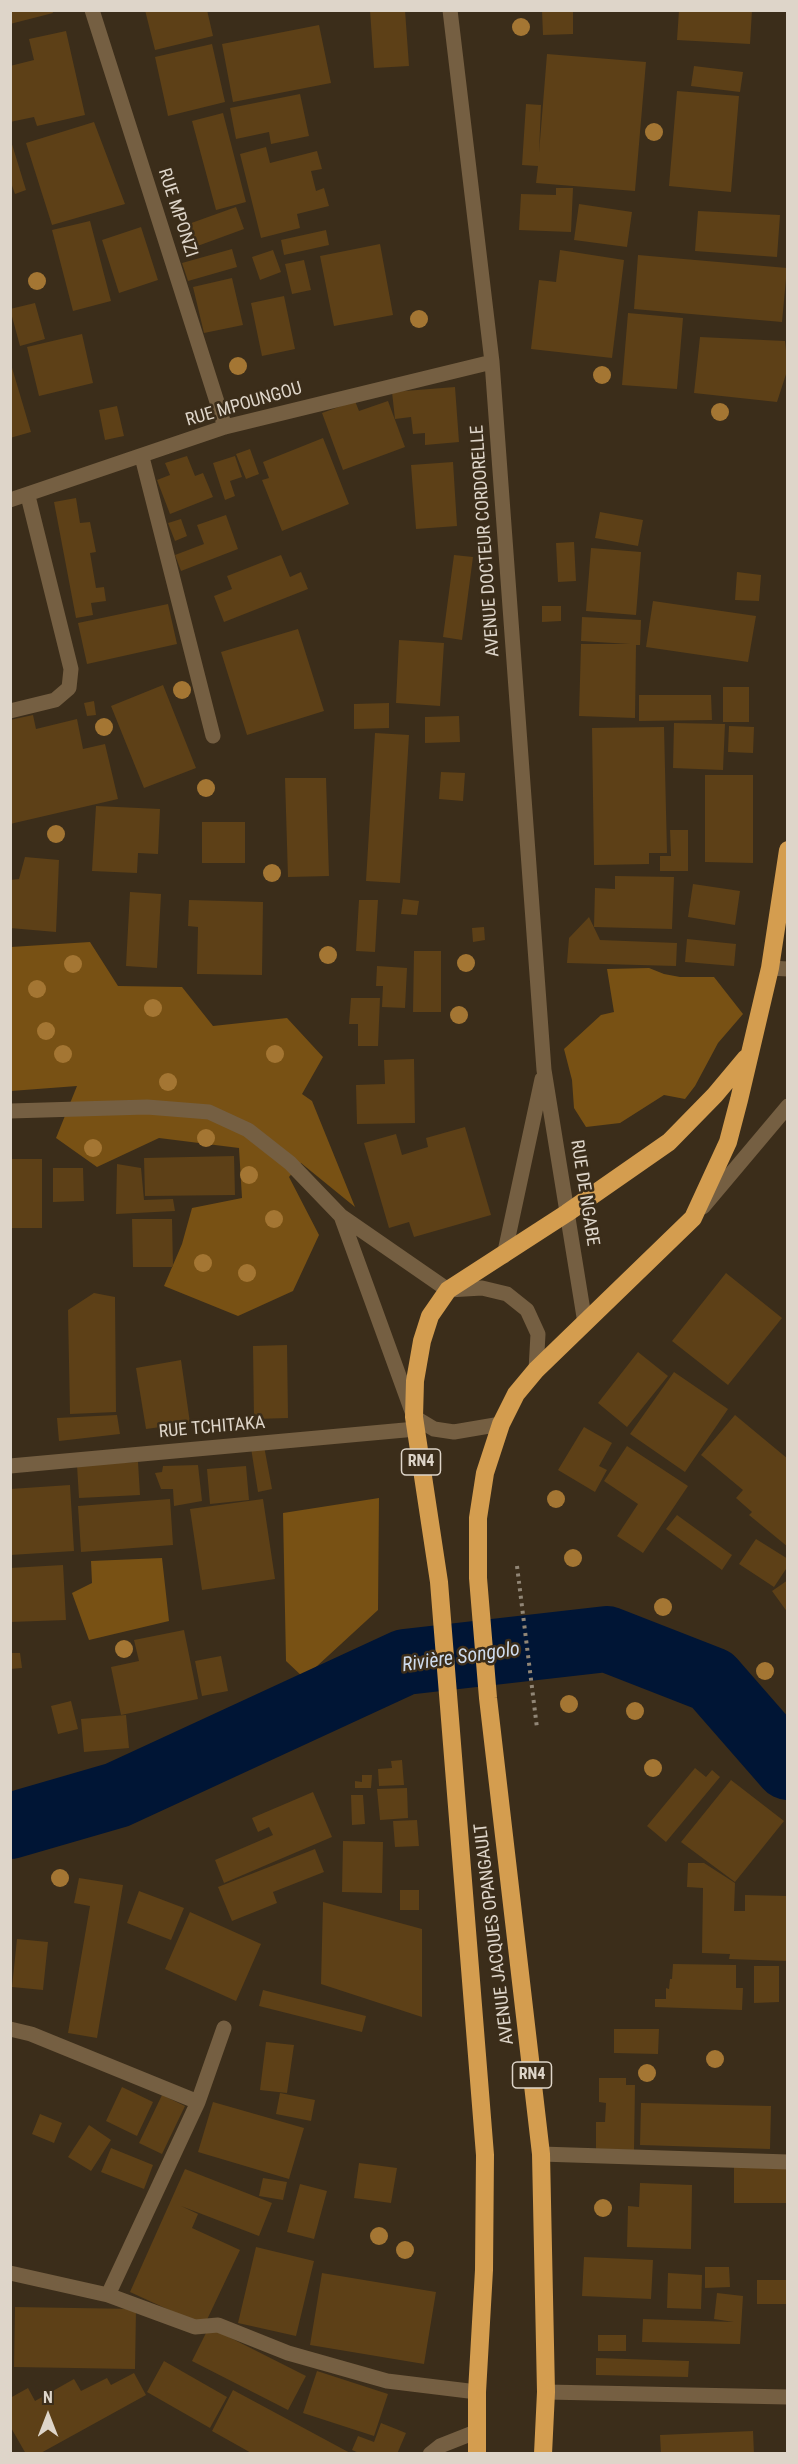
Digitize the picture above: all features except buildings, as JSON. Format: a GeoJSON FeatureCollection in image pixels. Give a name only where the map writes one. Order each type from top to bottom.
{"type":"FeatureCollection","features":[{"type":"Feature","properties":{"kind":"highway","name":"RN4"},"geometry":{"type":"LineString","coordinates":[[501,1424],[516,1394],[536,1370],[693,1218],[728,1142],[748,1056],[779,968],[788,850]]}},
{"type":"Feature","properties":{"kind":"highway","name":"RN4"},"geometry":{"type":"LineString","coordinates":[[567,1213],[669,1142],[716,1095],[748,1056]]}},
{"type":"Feature","properties":{"kind":"highway"},"geometry":{"type":"LineString","coordinates":[[504,1256],[567,1213]]}},
{"type":"Feature","properties":{"kind":"highway","name":"RN4"},"geometry":{"type":"LineString","coordinates":[[415,1423],[415,1382],[422,1341],[430,1316],[448,1290],[504,1256]]}},
{"type":"Feature","properties":{"kind":"highway","name":"AVENUE JACQUES OPANGAULT"},"geometry":{"type":"LineString","coordinates":[[415,1423],[439,1582],[485,2155],[484,2270],[477,2392],[477,2454]]}},
{"type":"Feature","properties":{"kind":"highway","name":"AVENUE JACQUES OPANGAULT"},"geometry":{"type":"LineString","coordinates":[[501,1424],[485,1473],[478,1518],[478,1578],[488,1698],[541,2154],[546,2392],[543,2454]]}},
{"type":"Feature","properties":{"kind":"street","name":"RUE MPONZI"},"geometry":{"type":"LineString","coordinates":[[92,10],[225,427]]}},
{"type":"Feature","properties":{"kind":"street","name":"AVENUE DOCTEUR CORDORELLE"},"geometry":{"type":"LineString","coordinates":[[450,10],[492,362],[544,1070]]}},
{"type":"Feature","properties":{"kind":"street","name":"RUE MPOUNGOU"},"geometry":{"type":"LineString","coordinates":[[10,500],[28,496],[225,427],[492,362]]}},
{"type":"Feature","properties":{"kind":"street"},"geometry":{"type":"LineString","coordinates":[[142,457],[213,736]]}},
{"type":"Feature","properties":{"kind":"street"},"geometry":{"type":"LineString","coordinates":[[10,711],[55,700],[69,688],[71,669],[28,496]]}},
{"type":"Feature","properties":{"kind":"street","name":"RUE DE NGABE"},"geometry":{"type":"LineString","coordinates":[[544,1070],[585,1323]]}},
{"type":"Feature","properties":{"kind":"street"},"geometry":{"type":"LineString","coordinates":[[504,1256],[544,1070]]}},
{"type":"Feature","properties":{"kind":"street"},"geometry":{"type":"LineString","coordinates":[[693,1218],[788,1106]]}},
{"type":"Feature","properties":{"kind":"street"},"geometry":{"type":"LineString","coordinates":[[10,1111],[147,1107],[209,1112],[248,1130],[290,1163],[342,1216],[448,1290],[482,1288],[507,1294],[527,1310],[538,1334],[536,1370]]}},
{"type":"Feature","properties":{"kind":"street"},"geometry":{"type":"LineString","coordinates":[[342,1216],[415,1423],[454,1432],[501,1424]]}},
{"type":"Feature","properties":{"kind":"street","name":"RUE TCHITAKA"},"geometry":{"type":"LineString","coordinates":[[10,1466],[415,1423]]}},
{"type":"Feature","properties":{"kind":"street"},"geometry":{"type":"LineString","coordinates":[[108,2295],[198,2102],[224,2028]]}},
{"type":"Feature","properties":{"kind":"street"},"geometry":{"type":"LineString","coordinates":[[10,2029],[31,2034],[198,2102]]}},
{"type":"Feature","properties":{"kind":"street"},"geometry":{"type":"LineString","coordinates":[[541,2154],[788,2162]]}},
{"type":"Feature","properties":{"kind":"street"},"geometry":{"type":"LineString","coordinates":[[10,2272],[108,2295],[195,2327],[218,2325],[288,2353],[387,2381],[477,2392]]}},
{"type":"Feature","properties":{"kind":"street"},"geometry":{"type":"LineString","coordinates":[[546,2392],[788,2397]]}},
{"type":"Feature","properties":{"kind":"street"},"geometry":{"type":"LineString","coordinates":[[430,2454],[440,2446],[478,2431]]}},
{"type":"Feature","properties":{"kind":"path"},"geometry":{"type":"LineString","coordinates":[[517,1566],[537,1728]]}},
{"type":"Feature","properties":{"kind":"shaded area"},"geometry":{"type":"Polygon","coordinates":[[[90,942],[118,986],[182,987],[213,1026],[287,1018],[323,1057],[302,1094],[312,1101],[355,1207],[301,1163],[289,1177],[319,1235],[293,1291],[238,1316],[164,1286],[182,1244],[192,1208],[242,1198],[239,1148],[159,1138],[97,1167],[56,1138],[77,1086],[11,1091],[11,947],[90,942]]]}},
{"type":"Feature","properties":{"kind":"shaded area"},"geometry":{"type":"Polygon","coordinates":[[[649,968],[680,977],[714,977],[743,1014],[718,1043],[695,1086],[685,1099],[664,1095],[620,1123],[586,1127],[574,1108],[572,1080],[564,1049],[601,1015],[614,1012],[607,969],[649,968]]]}},
{"type":"Feature","properties":{"kind":"shaded area"},"geometry":{"type":"Polygon","coordinates":[[[379,1498],[378,1610],[304,1678],[286,1661],[283,1513],[379,1498]]]}},
{"type":"Feature","properties":{"kind":"shaded area"},"geometry":{"type":"Polygon","coordinates":[[[162,1558],[169,1621],[89,1640],[72,1593],[92,1583],[91,1561],[162,1558]]]}},
{"type":"Feature","properties":{"kind":"waterway","name":"Rivière Songolo"},"geometry":{"type":"LineString","coordinates":[[10,1826],[117,1795],[405,1662],[607,1639],[712,1680],[788,1767]]}}]}
